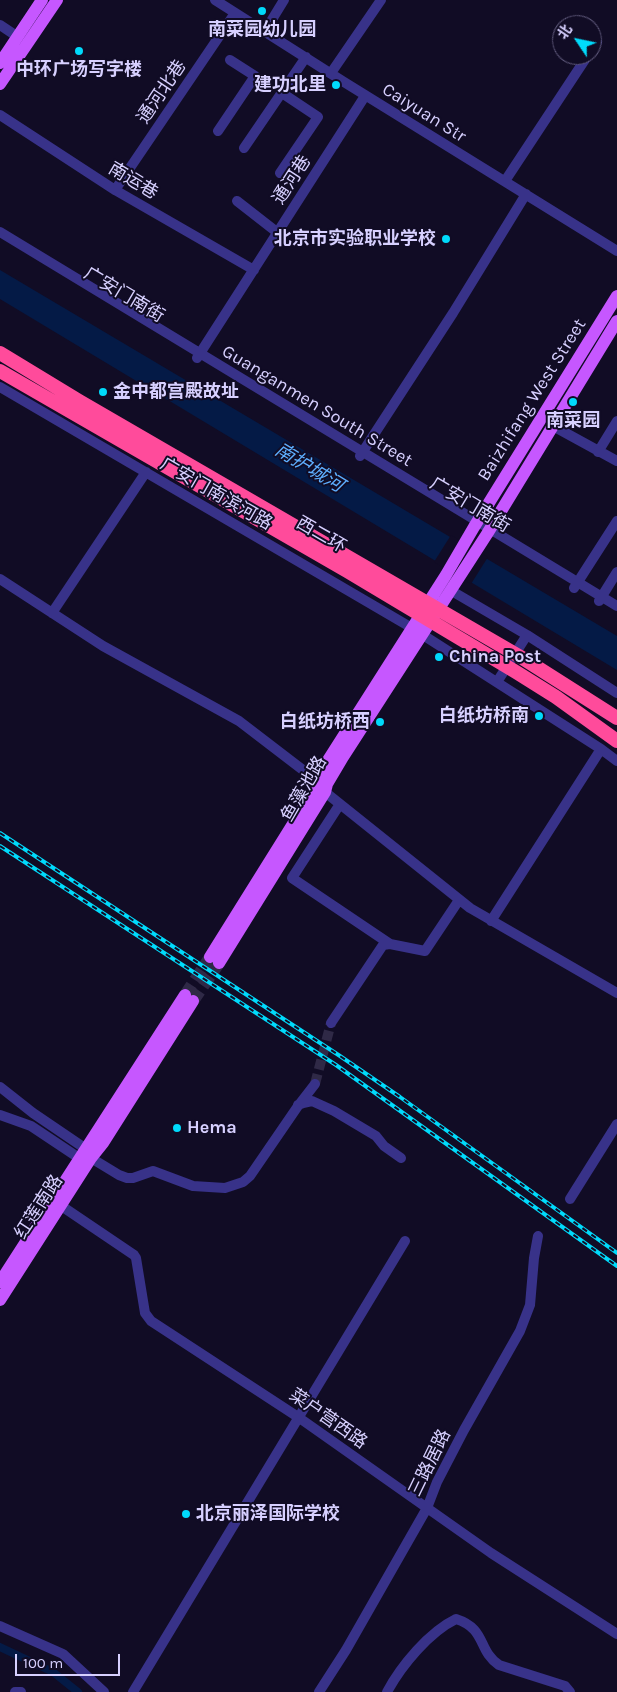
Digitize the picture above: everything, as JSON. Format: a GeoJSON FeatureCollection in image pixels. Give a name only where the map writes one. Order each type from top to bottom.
{"type":"FeatureCollection","features":[{"type":"Feature","properties":{"kind":"highway","name":"西二环"},"geometry":{"type":"LineString","coordinates":[[0,353],[351,566],[556,696],[617,741]]}},
{"type":"Feature","properties":{"kind":"highway","name":"西二环"},"geometry":{"type":"LineString","coordinates":[[0,371],[351,566],[524,659],[617,718]]}},
{"type":"Feature","properties":{"kind":"main road"},"geometry":{"type":"LineString","coordinates":[[0,63],[42,0]]}},
{"type":"Feature","properties":{"kind":"main road"},"geometry":{"type":"LineString","coordinates":[[0,84],[57,0]]}},
{"type":"Feature","properties":{"kind":"main road","name":"Baizhifang West Street"},"geometry":{"type":"LineString","coordinates":[[480,532],[617,296]]}},
{"type":"Feature","properties":{"kind":"main road","name":"Baizhifang West Street"},"geometry":{"type":"LineString","coordinates":[[480,532],[553,426],[617,321]]}},
{"type":"Feature","properties":{"kind":"main road"},"geometry":{"type":"LineString","coordinates":[[417,631],[451,582],[480,532]]}},
{"type":"Feature","properties":{"kind":"main road","name":"鱼藻池路"},"geometry":{"type":"LineString","coordinates":[[417,631],[327,784],[325,792],[214,960],[308,800],[316,780],[417,631]]}},
{"type":"Feature","properties":{"kind":"main road"},"geometry":{"type":"LineString","coordinates":[[85,1155],[103,1144],[189,998]]}},
{"type":"Feature","properties":{"kind":"main road","name":"红莲南路"},"geometry":{"type":"LineString","coordinates":[[0,1300],[60,1205],[85,1155]]}},
{"type":"Feature","properties":{"kind":"main road","name":"红莲南路"},"geometry":{"type":"LineString","coordinates":[[0,1282],[85,1155]]}},
{"type":"Feature","properties":{"kind":"street","name":"Caiyuan Str"},"geometry":{"type":"LineString","coordinates":[[216,0],[365,96],[617,251]]}},
{"type":"Feature","properties":{"kind":"street"},"geometry":{"type":"LineString","coordinates":[[265,31],[284,0]]}},
{"type":"Feature","properties":{"kind":"street"},"geometry":{"type":"LineString","coordinates":[[331,73],[380,0]]}},
{"type":"Feature","properties":{"kind":"street","name":"通河北巷"},"geometry":{"type":"LineString","coordinates":[[115,190],[235,13]]}},
{"type":"Feature","properties":{"kind":"street"},"geometry":{"type":"LineString","coordinates":[[0,25],[18,37]]}},
{"type":"Feature","properties":{"kind":"street"},"geometry":{"type":"LineString","coordinates":[[244,148],[306,57]]}},
{"type":"Feature","properties":{"kind":"street"},"geometry":{"type":"LineString","coordinates":[[218,131],[255,76],[230,60]]}},
{"type":"Feature","properties":{"kind":"street"},"geometry":{"type":"LineString","coordinates":[[504,181],[581,65]]}},
{"type":"Feature","properties":{"kind":"street"},"geometry":{"type":"LineString","coordinates":[[280,173],[318,117],[282,93]]}},
{"type":"Feature","properties":{"kind":"street","name":"通河巷"},"geometry":{"type":"LineString","coordinates":[[199,356],[365,96]]}},
{"type":"Feature","properties":{"kind":"street","name":"南运巷"},"geometry":{"type":"LineString","coordinates":[[0,115],[115,190],[254,270]]}},
{"type":"Feature","properties":{"kind":"street"},"geometry":{"type":"LineString","coordinates":[[361,455],[454,313],[526,194]]}},
{"type":"Feature","properties":{"kind":"street"},"geometry":{"type":"LineString","coordinates":[[237,201],[278,232]]}},
{"type":"Feature","properties":{"kind":"street","name":"Guanganmen South Street"},"geometry":{"type":"LineString","coordinates":[[0,232],[361,455],[480,532]]}},
{"type":"Feature","properties":{"kind":"street","name":"广安门南街"},"geometry":{"type":"LineString","coordinates":[[0,238],[199,356]]}},
{"type":"Feature","properties":{"kind":"street","name":"广安门南滨河路"},"geometry":{"type":"LineString","coordinates":[[0,387],[417,631],[617,761]]}},
{"type":"Feature","properties":{"kind":"street"},"geometry":{"type":"LineString","coordinates":[[598,452],[617,421]]}},
{"type":"Feature","properties":{"kind":"street"},"geometry":{"type":"LineString","coordinates":[[553,426],[617,461]]}},
{"type":"Feature","properties":{"kind":"street"},"geometry":{"type":"LineString","coordinates":[[52,612],[146,472]]}},
{"type":"Feature","properties":{"kind":"street"},"geometry":{"type":"LineString","coordinates":[[617,521],[576,585],[600,599],[617,612]]}},
{"type":"Feature","properties":{"kind":"street","name":"广安门南街"},"geometry":{"type":"LineString","coordinates":[[480,532],[576,585]]}},
{"type":"Feature","properties":{"kind":"street"},"geometry":{"type":"LineString","coordinates":[[600,599],[617,572]]}},
{"type":"Feature","properties":{"kind":"street"},"geometry":{"type":"LineString","coordinates":[[0,579],[103,646],[239,721],[316,780]]}},
{"type":"Feature","properties":{"kind":"street"},"geometry":{"type":"LineString","coordinates":[[451,582],[527,635],[617,693]]}},
{"type":"Feature","properties":{"kind":"street"},"geometry":{"type":"LineString","coordinates":[[600,599],[617,606]]}},
{"type":"Feature","properties":{"kind":"street"},"geometry":{"type":"LineString","coordinates":[[497,682],[527,635]]}},
{"type":"Feature","properties":{"kind":"street"},"geometry":{"type":"LineString","coordinates":[[491,920],[601,749]]}},
{"type":"Feature","properties":{"kind":"street"},"geometry":{"type":"LineString","coordinates":[[325,792],[459,900],[617,992]]}},
{"type":"Feature","properties":{"kind":"street"},"geometry":{"type":"LineString","coordinates":[[340,804],[292,878],[390,944]]}},
{"type":"Feature","properties":{"kind":"street"},"geometry":{"type":"LineString","coordinates":[[331,1023],[383,945],[390,944],[425,952],[459,900]]}},
{"type":"Feature","properties":{"kind":"street"},"geometry":{"type":"LineString","coordinates":[[0,1115],[30,1126],[126,1178],[133,1178],[153,1171],[193,1186],[225,1188],[243,1182],[250,1176],[315,1084]]}},
{"type":"Feature","properties":{"kind":"street"},"geometry":{"type":"LineString","coordinates":[[0,1087],[85,1155]]}},
{"type":"Feature","properties":{"kind":"street"},"geometry":{"type":"LineString","coordinates":[[298,1106],[303,1102],[312,1101],[334,1111],[376,1136],[384,1146],[401,1158]]}},
{"type":"Feature","properties":{"kind":"street"},"geometry":{"type":"LineString","coordinates":[[570,1199],[617,1124]]}},
{"type":"Feature","properties":{"kind":"street","name":"菜户营西路"},"geometry":{"type":"LineString","coordinates":[[60,1205],[134,1255],[145,1313],[151,1321],[298,1416],[542,1587],[617,1634]]}},
{"type":"Feature","properties":{"kind":"street","name":"三路居路"},"geometry":{"type":"LineString","coordinates":[[319,1692],[346,1650],[427,1508],[437,1482],[464,1430],[525,1320],[530,1305],[538,1236]]}},
{"type":"Feature","properties":{"kind":"street"},"geometry":{"type":"LineString","coordinates":[[133,1692],[405,1241]]}},
{"type":"Feature","properties":{"kind":"street"},"geometry":{"type":"LineString","coordinates":[[387,1692],[404,1666],[431,1636],[445,1624],[456,1619],[466,1622],[476,1632],[484,1644],[486,1652],[499,1665],[565,1686],[570,1692]]}},
{"type":"Feature","properties":{"kind":"street"},"geometry":{"type":"LineString","coordinates":[[0,1626],[63,1654],[104,1692]]}},
{"type":"Feature","properties":{"kind":"street"},"geometry":{"type":"LineString","coordinates":[[15,1692],[21,1692]]}},
{"type":"Feature","properties":{"kind":"water","name":"南护城河"},"geometry":{"type":"Polygon","coordinates":[[[0,270],[617,636],[617,670],[0,299],[0,270]]]}},
{"type":"Feature","properties":{"kind":"pier"},"geometry":{"type":"Polygon","coordinates":[[[451,535],[488,557],[471,584],[434,562],[451,535]]]}},
{"type":"Feature","properties":{"kind":"waterway"},"geometry":{"type":"LineString","coordinates":[[0,1647],[53,1672],[78,1692]]}},
{"type":"Feature","properties":{"kind":"tunnel"},"geometry":{"type":"LineString","coordinates":[[185,995],[210,957]]}},
{"type":"Feature","properties":{"kind":"tunnel"},"geometry":{"type":"LineString","coordinates":[[193,1001],[219,963]]}},
{"type":"Feature","properties":{"kind":"tunnel"},"geometry":{"type":"LineString","coordinates":[[315,1084],[331,1023]]}},
{"type":"Feature","properties":{"kind":"railway"},"geometry":{"type":"LineString","coordinates":[[0,833],[340,1056],[617,1253]]}},
{"type":"Feature","properties":{"kind":"railway"},"geometry":{"type":"LineString","coordinates":[[0,846],[336,1065],[617,1266]]}},
{"type":"Feature","properties":{"kind":"place","name":"南菜园幼儿园"},"geometry":{"type":"Point","coordinates":[262,11]}},
{"type":"Feature","properties":{"kind":"place","name":"中环广场写字楼"},"geometry":{"type":"Point","coordinates":[79,51]}},
{"type":"Feature","properties":{"kind":"place","name":"建功北里"},"geometry":{"type":"Point","coordinates":[336,85]}},
{"type":"Feature","properties":{"kind":"place","name":"北京市实验职业学校"},"geometry":{"type":"Point","coordinates":[446,239]}},
{"type":"Feature","properties":{"kind":"place","name":"金中都宫殿故址"},"geometry":{"type":"Point","coordinates":[103,392]}},
{"type":"Feature","properties":{"kind":"place","name":"南菜园"},"geometry":{"type":"Point","coordinates":[573,402]}},
{"type":"Feature","properties":{"kind":"place","name":"China Post"},"geometry":{"type":"Point","coordinates":[439,657]}},
{"type":"Feature","properties":{"kind":"place","name":"白纸坊桥南"},"geometry":{"type":"Point","coordinates":[539,716]}},
{"type":"Feature","properties":{"kind":"place","name":"白纸坊桥西"},"geometry":{"type":"Point","coordinates":[380,722]}},
{"type":"Feature","properties":{"kind":"place","name":"Hema"},"geometry":{"type":"Point","coordinates":[177,1128]}},
{"type":"Feature","properties":{"kind":"place","name":"北京丽泽国际学校"},"geometry":{"type":"Point","coordinates":[186,1514]}}]}
